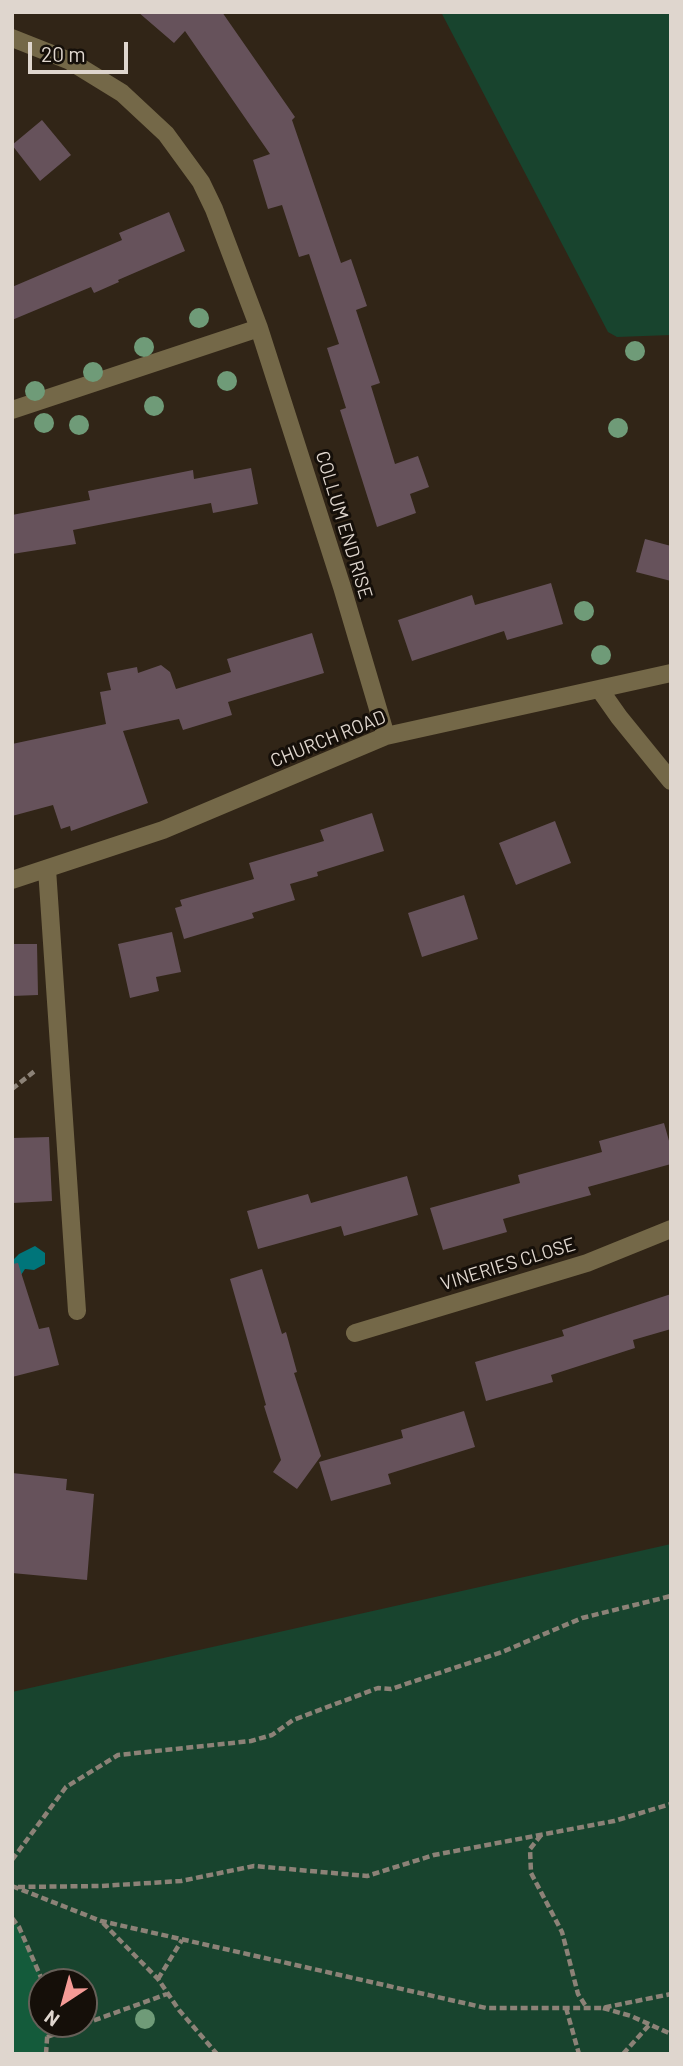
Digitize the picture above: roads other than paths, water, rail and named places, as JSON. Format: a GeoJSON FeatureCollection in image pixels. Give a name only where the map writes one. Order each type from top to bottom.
{"type":"FeatureCollection","features":[{"type":"Feature","properties":{"kind":"street","name":"COLLUM END RISE"},"geometry":{"type":"LineString","coordinates":[[12,38],[70,61],[122,93],[166,134],[201,182],[214,208],[259,328],[342,587],[386,736]]}},
{"type":"Feature","properties":{"kind":"street"},"geometry":{"type":"LineString","coordinates":[[12,410],[259,328]]}},
{"type":"Feature","properties":{"kind":"street","name":"CHURCH ROAD"},"geometry":{"type":"LineString","coordinates":[[12,880],[163,831],[386,736],[671,673]]}},
{"type":"Feature","properties":{"kind":"street"},"geometry":{"type":"LineString","coordinates":[[600,690],[671,781]]}},
{"type":"Feature","properties":{"kind":"street"},"geometry":{"type":"LineString","coordinates":[[47,869],[77,1311]]}},
{"type":"Feature","properties":{"kind":"street","name":"VINERIES CLOSE"},"geometry":{"type":"LineString","coordinates":[[355,1333],[587,1263],[671,1229]]}},
{"type":"Feature","properties":{"kind":"water"},"geometry":{"type":"Polygon","coordinates":[[[35,1246],[45,1253],[45,1264],[34,1270],[25,1269],[19,1278],[12,1281],[12,1261],[35,1246]]]}}]}
